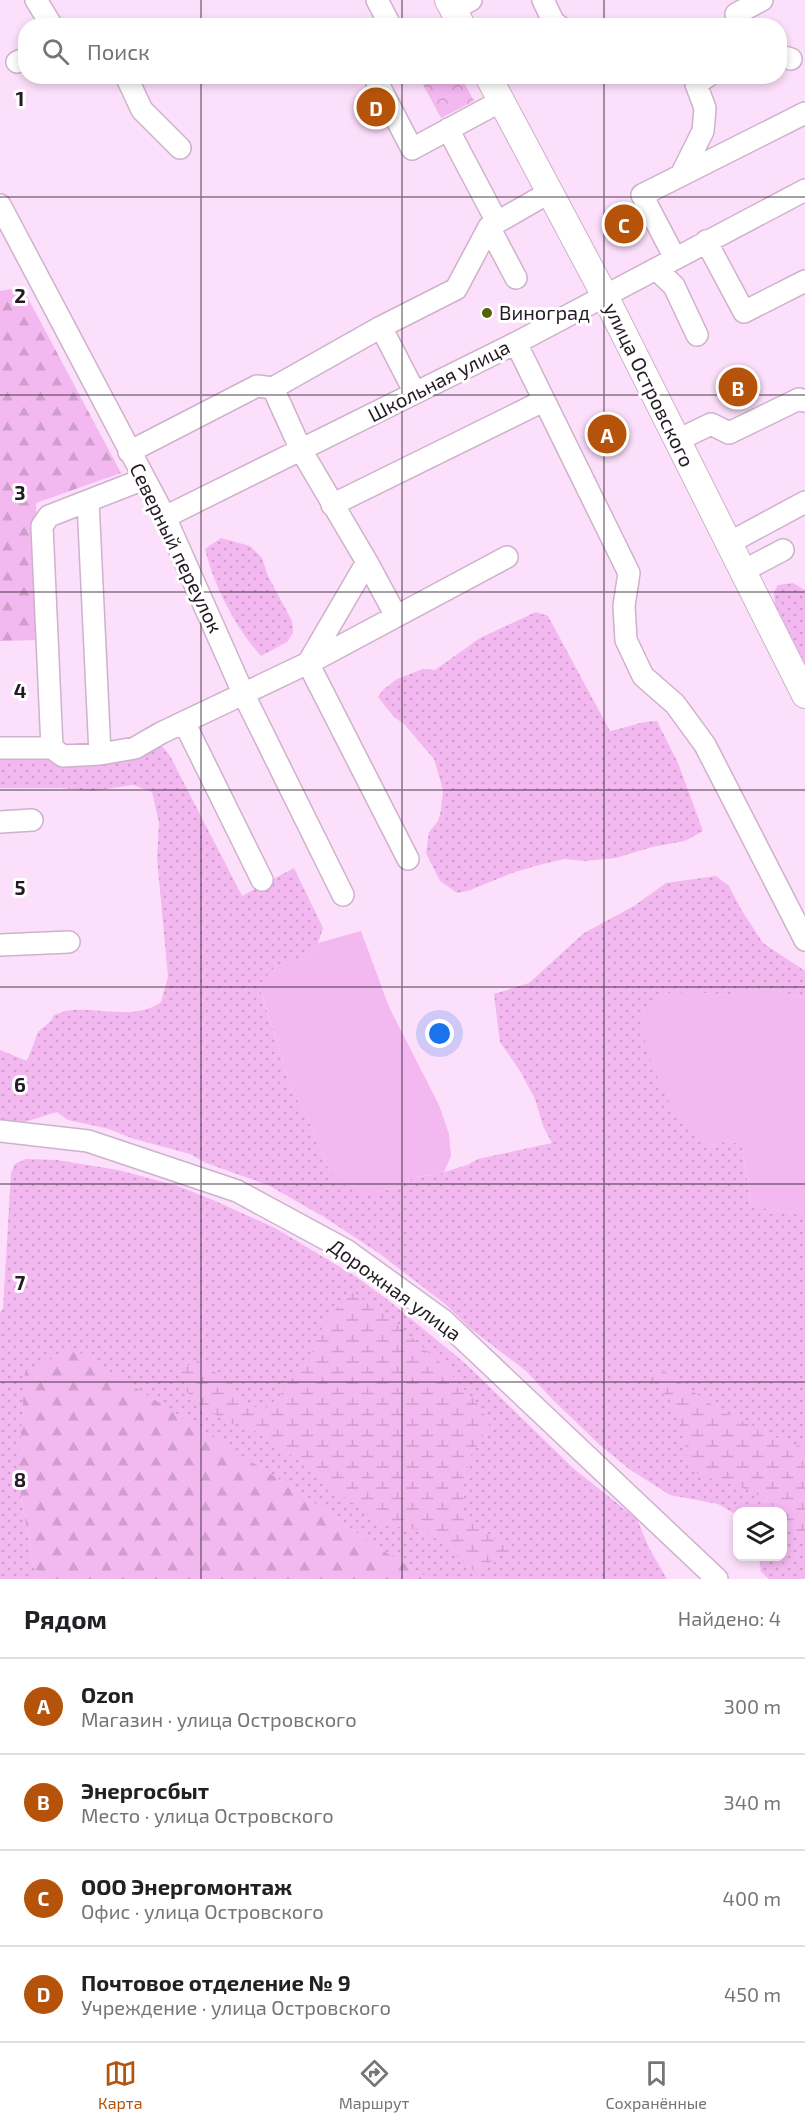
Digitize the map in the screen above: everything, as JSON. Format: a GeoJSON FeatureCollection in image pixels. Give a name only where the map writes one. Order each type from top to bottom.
{"type":"FeatureCollection","features":[{"type":"Feature","properties":{"kind":"main road","name":"улица Островского"},"geometry":{"type":"LineString","coordinates":[[492,84],[605,296],[805,695]]}},
{"type":"Feature","properties":{"kind":"street"},"geometry":{"type":"LineString","coordinates":[[36,0],[47,18]]}},
{"type":"Feature","properties":{"kind":"street"},"geometry":{"type":"LineString","coordinates":[[377,0],[386,18]]}},
{"type":"Feature","properties":{"kind":"street"},"geometry":{"type":"LineString","coordinates":[[543,0],[552,18]]}},
{"type":"Feature","properties":{"kind":"street"},"geometry":{"type":"LineString","coordinates":[[735,13],[762,0]]}},
{"type":"Feature","properties":{"kind":"street"},"geometry":{"type":"LineString","coordinates":[[130,84],[142,110],[180,148]]}},
{"type":"Feature","properties":{"kind":"street"},"geometry":{"type":"LineString","coordinates":[[378,84],[412,149],[501,101]]}},
{"type":"Feature","properties":{"kind":"street"},"geometry":{"type":"LineString","coordinates":[[681,175],[703,130],[705,108],[698,84]]}},
{"type":"Feature","properties":{"kind":"street"},"geometry":{"type":"LineString","coordinates":[[675,258],[642,195],[805,113]]}},
{"type":"Feature","properties":{"kind":"street"},"geometry":{"type":"LineString","coordinates":[[448,129],[516,278]]}},
{"type":"Feature","properties":{"kind":"street"},"geometry":{"type":"LineString","coordinates":[[703,130],[732,150]]}},
{"type":"Feature","properties":{"kind":"street","name":"Школьная улица"},"geometry":{"type":"LineString","coordinates":[[165,517],[516,343],[805,190]]}},
{"type":"Feature","properties":{"kind":"street"},"geometry":{"type":"LineString","coordinates":[[129,452],[257,386],[273,388],[381,327],[456,289],[493,224],[550,192]]}},
{"type":"Feature","properties":{"kind":"street","name":"Северный переулок"},"geometry":{"type":"LineString","coordinates":[[0,204],[165,517],[244,695],[343,895]]}},
{"type":"Feature","properties":{"kind":"street"},"geometry":{"type":"LineString","coordinates":[[706,242],[744,312],[805,281]]}},
{"type":"Feature","properties":{"kind":"street"},"geometry":{"type":"LineString","coordinates":[[656,269],[674,286],[697,335]]}},
{"type":"Feature","properties":{"kind":"street"},"geometry":{"type":"LineString","coordinates":[[381,327],[415,393]]}},
{"type":"Feature","properties":{"kind":"street"},"geometry":{"type":"LineString","coordinates":[[516,343],[629,573],[624,606],[626,640],[644,676],[675,704],[705,745],[805,940]]}},
{"type":"Feature","properties":{"kind":"street"},"geometry":{"type":"LineString","coordinates":[[273,388],[302,450],[396,616]]}},
{"type":"Feature","properties":{"kind":"street"},"geometry":{"type":"LineString","coordinates":[[676,441],[711,424],[729,433],[799,399],[805,401]]}},
{"type":"Feature","properties":{"kind":"street"},"geometry":{"type":"LineString","coordinates":[[332,505],[543,401]]}},
{"type":"Feature","properties":{"kind":"street"},"geometry":{"type":"LineString","coordinates":[[52,748],[42,526],[49,516],[144,479]]}},
{"type":"Feature","properties":{"kind":"street"},"geometry":{"type":"LineString","coordinates":[[88,501],[100,754]]}},
{"type":"Feature","properties":{"kind":"street"},"geometry":{"type":"LineString","coordinates":[[729,543],[805,502]]}},
{"type":"Feature","properties":{"kind":"street"},"geometry":{"type":"LineString","coordinates":[[743,571],[783,550]]}},
{"type":"Feature","properties":{"kind":"street"},"geometry":{"type":"LineString","coordinates":[[0,748],[52,748],[63,756],[100,754],[135,748],[160,733],[308,663],[507,557]]}},
{"type":"Feature","properties":{"kind":"street"},"geometry":{"type":"LineString","coordinates":[[308,663],[367,562]]}},
{"type":"Feature","properties":{"kind":"street"},"geometry":{"type":"LineString","coordinates":[[308,663],[408,859]]}},
{"type":"Feature","properties":{"kind":"street"},"geometry":{"type":"LineString","coordinates":[[184,722],[262,880]]}},
{"type":"Feature","properties":{"kind":"street"},"geometry":{"type":"LineString","coordinates":[[0,822],[32,820]]}},
{"type":"Feature","properties":{"kind":"street"},"geometry":{"type":"LineString","coordinates":[[0,945],[69,942]]}},
{"type":"Feature","properties":{"kind":"street","name":"Дорожная улица"},"geometry":{"type":"LineString","coordinates":[[0,1131],[88,1141],[237,1191],[346,1250],[443,1320],[717,1579]]}},
{"type":"Feature","properties":{"kind":"green space"},"geometry":{"type":"Polygon","coordinates":[[[423,84],[465,84],[474,101],[441,118],[423,84]]]}},
{"type":"Feature","properties":{"kind":"green space"},"geometry":{"type":"Polygon","coordinates":[[[22,287],[121,473],[36,503],[40,640],[0,641],[0,291],[22,287]]]}},
{"type":"Feature","properties":{"kind":"green space"},"geometry":{"type":"Polygon","coordinates":[[[221,538],[250,546],[262,558],[268,576],[292,621],[293,633],[287,642],[261,656],[234,620],[209,564],[205,549],[221,538]]]}},
{"type":"Feature","properties":{"kind":"green space"},"geometry":{"type":"Polygon","coordinates":[[[793,583],[805,590],[805,664],[775,605],[774,592],[778,585],[793,583]]]}},
{"type":"Feature","properties":{"kind":"green space"},"geometry":{"type":"Polygon","coordinates":[[[536,612],[548,616],[610,731],[657,721],[678,763],[703,831],[685,841],[652,847],[616,858],[586,861],[564,859],[535,866],[457,893],[440,881],[426,853],[429,832],[438,821],[441,810],[443,790],[434,759],[378,697],[397,679],[423,669],[435,670],[480,638],[536,612]]]}},
{"type":"Feature","properties":{"kind":"green space"},"geometry":{"type":"Polygon","coordinates":[[[162,746],[170,756],[242,896],[294,868],[323,928],[318,943],[303,959],[276,966],[259,986],[292,1090],[307,1117],[329,1170],[378,1192],[398,1187],[414,1177],[435,1175],[478,1159],[552,1143],[543,1126],[535,1099],[520,1071],[500,1042],[494,994],[529,983],[584,933],[634,906],[666,883],[716,876],[729,886],[763,943],[805,971],[805,998],[766,988],[725,995],[690,992],[709,1147],[729,1140],[742,1146],[751,1206],[805,1215],[805,1579],[769,1579],[761,1572],[760,1561],[787,1561],[787,1507],[733,1507],[733,1513],[718,1504],[670,1495],[629,1469],[600,1445],[526,1371],[471,1329],[445,1304],[380,1254],[324,1217],[268,1185],[206,1163],[190,1154],[131,1138],[109,1129],[68,1120],[57,1112],[18,1124],[0,1120],[0,1050],[27,1061],[38,1032],[51,1021],[54,1015],[70,1010],[141,1011],[161,1002],[168,977],[157,858],[159,823],[152,792],[133,785],[93,791],[61,788],[0,788],[0,755],[11,754],[52,759],[162,746]]]}},
{"type":"Feature","properties":{"kind":"green space"},"geometry":{"type":"Polygon","coordinates":[[[361,931],[389,1007],[439,1105],[449,1134],[451,1156],[444,1172],[414,1177],[398,1187],[378,1192],[357,1193],[343,1184],[329,1170],[307,1117],[292,1090],[259,985],[276,966],[303,959],[318,943],[361,931]]]}},
{"type":"Feature","properties":{"kind":"green space"},"geometry":{"type":"Polygon","coordinates":[[[766,988],[805,998],[805,1215],[751,1206],[742,1146],[729,1140],[709,1147],[682,1121],[662,1088],[648,1052],[638,1016],[666,993],[690,992],[725,995],[766,988]]]}},
{"type":"Feature","properties":{"kind":"green space"},"geometry":{"type":"Polygon","coordinates":[[[26,1159],[57,1160],[118,1170],[178,1186],[275,1228],[355,1276],[466,1364],[574,1469],[637,1519],[649,1548],[667,1579],[429,1579],[374,1545],[306,1497],[73,1349],[18,1480],[32,1559],[40,1579],[0,1579],[0,1312],[3,1309],[11,1173],[15,1164],[26,1159]]]}},
{"type":"Feature","properties":{"kind":"green space"},"geometry":{"type":"Polygon","coordinates":[[[353,1293],[379,1309],[442,1364],[481,1408],[489,1425],[469,1459],[464,1485],[464,1516],[510,1549],[475,1572],[425,1531],[386,1525],[360,1510],[301,1462],[255,1431],[227,1422],[203,1407],[186,1391],[181,1371],[196,1360],[227,1380],[237,1396],[262,1411],[279,1397],[289,1381],[307,1366],[319,1333],[333,1312],[353,1293]]]}},
{"type":"Feature","properties":{"kind":"green space"},"geometry":{"type":"Polygon","coordinates":[[[73,1348],[306,1497],[374,1545],[429,1579],[40,1579],[32,1559],[18,1480],[25,1372],[73,1348]]]}},
{"type":"Feature","properties":{"kind":"green space"},"geometry":{"type":"Polygon","coordinates":[[[658,1367],[721,1411],[805,1448],[805,1548],[787,1521],[787,1507],[774,1507],[752,1492],[699,1476],[686,1455],[684,1432],[669,1398],[647,1375],[658,1367]]]}},
{"type":"Feature","properties":{"kind":"place","name":"Почтовое отделение № 9"},"geometry":{"type":"Point","coordinates":[376,107]}},
{"type":"Feature","properties":{"kind":"place","name":"ООО Энергомонтаж"},"geometry":{"type":"Point","coordinates":[624,224]}},
{"type":"Feature","properties":{"kind":"place","name":"Виноград"},"geometry":{"type":"Point","coordinates":[487,313]}},
{"type":"Feature","properties":{"kind":"place","name":"Энергосбыт"},"geometry":{"type":"Point","coordinates":[738,387]}},
{"type":"Feature","properties":{"kind":"place","name":"Ozon"},"geometry":{"type":"Point","coordinates":[607,434]}}]}
